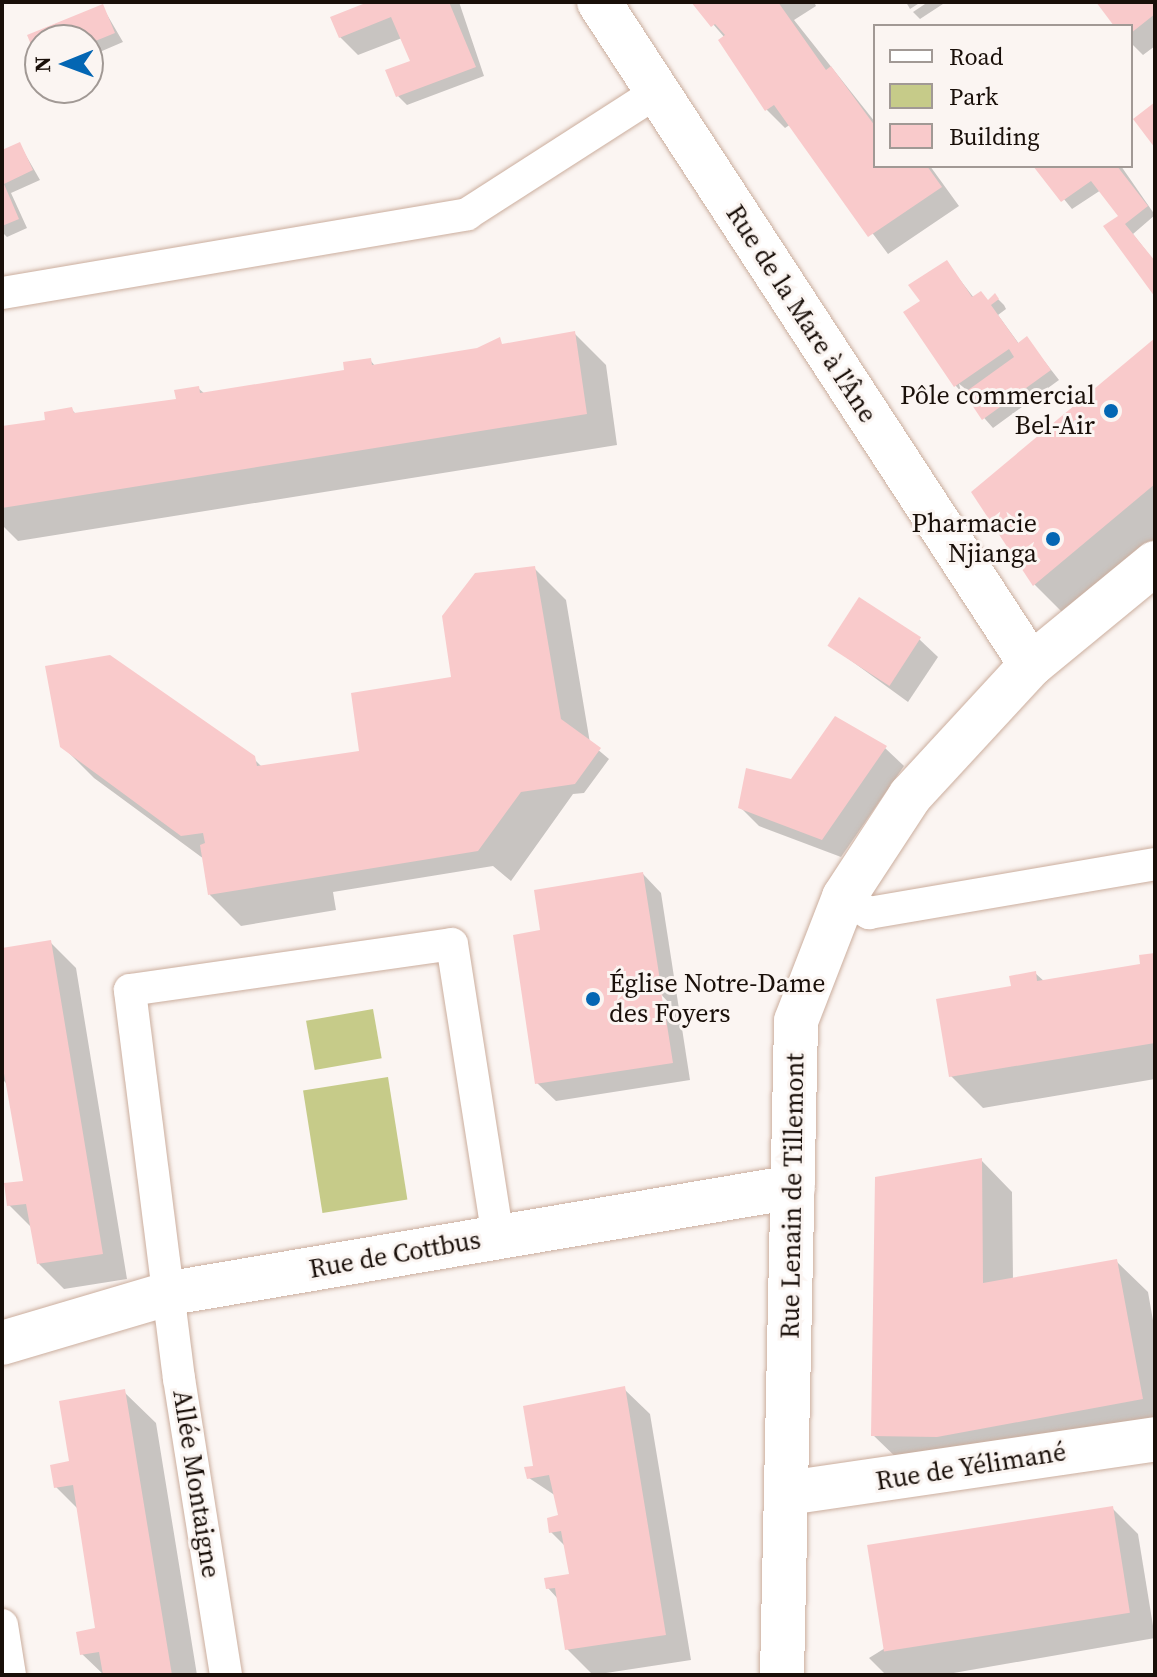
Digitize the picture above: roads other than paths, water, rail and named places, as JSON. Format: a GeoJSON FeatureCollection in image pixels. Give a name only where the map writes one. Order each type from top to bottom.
{"type":"FeatureCollection","features":[{"type":"Feature","properties":{"kind":"street","name":"Rue de la Mare à l'Âne"},"geometry":{"type":"LineString","coordinates":[[599,2],[1031,665]]}},
{"type":"Feature","properties":{"kind":"street","name":"Rue Lenain de Tillemont"},"geometry":{"type":"LineString","coordinates":[[782,1675],[796,1021],[844,897],[910,796],[1031,665],[1155,563]]}},
{"type":"Feature","properties":{"kind":"street","name":"Rue de Cottbus"},"geometry":{"type":"LineString","coordinates":[[2,1343],[171,1293],[793,1187]]}},
{"type":"Feature","properties":{"kind":"street","name":"Rue de Yélimané"},"geometry":{"type":"LineString","coordinates":[[787,1493],[1155,1439]]}},
{"type":"Feature","properties":{"kind":"lane"},"geometry":{"type":"LineString","coordinates":[[2,293],[467,214],[657,92]]}},
{"type":"Feature","properties":{"kind":"lane"},"geometry":{"type":"LineString","coordinates":[[844,897],[869,913],[1155,864]]}},
{"type":"Feature","properties":{"kind":"lane","name":"Allée Montaigne"},"geometry":{"type":"LineString","coordinates":[[226,1675],[179,1379],[171,1293],[130,990],[452,944],[498,1237]]}},
{"type":"Feature","properties":{"kind":"lane"},"geometry":{"type":"LineString","coordinates":[[2,1625],[10,1675]]}},
{"type":"Feature","properties":{"kind":"place","name":"Pôle commercial Bel-Air"},"geometry":{"type":"Point","coordinates":[1111,411]}},
{"type":"Feature","properties":{"kind":"place","name":"Pharmacie Njianga"},"geometry":{"type":"Point","coordinates":[1053,539]}},
{"type":"Feature","properties":{"kind":"place","name":"Église Notre-Dame des Foyers"},"geometry":{"type":"Point","coordinates":[593,999]}}]}
